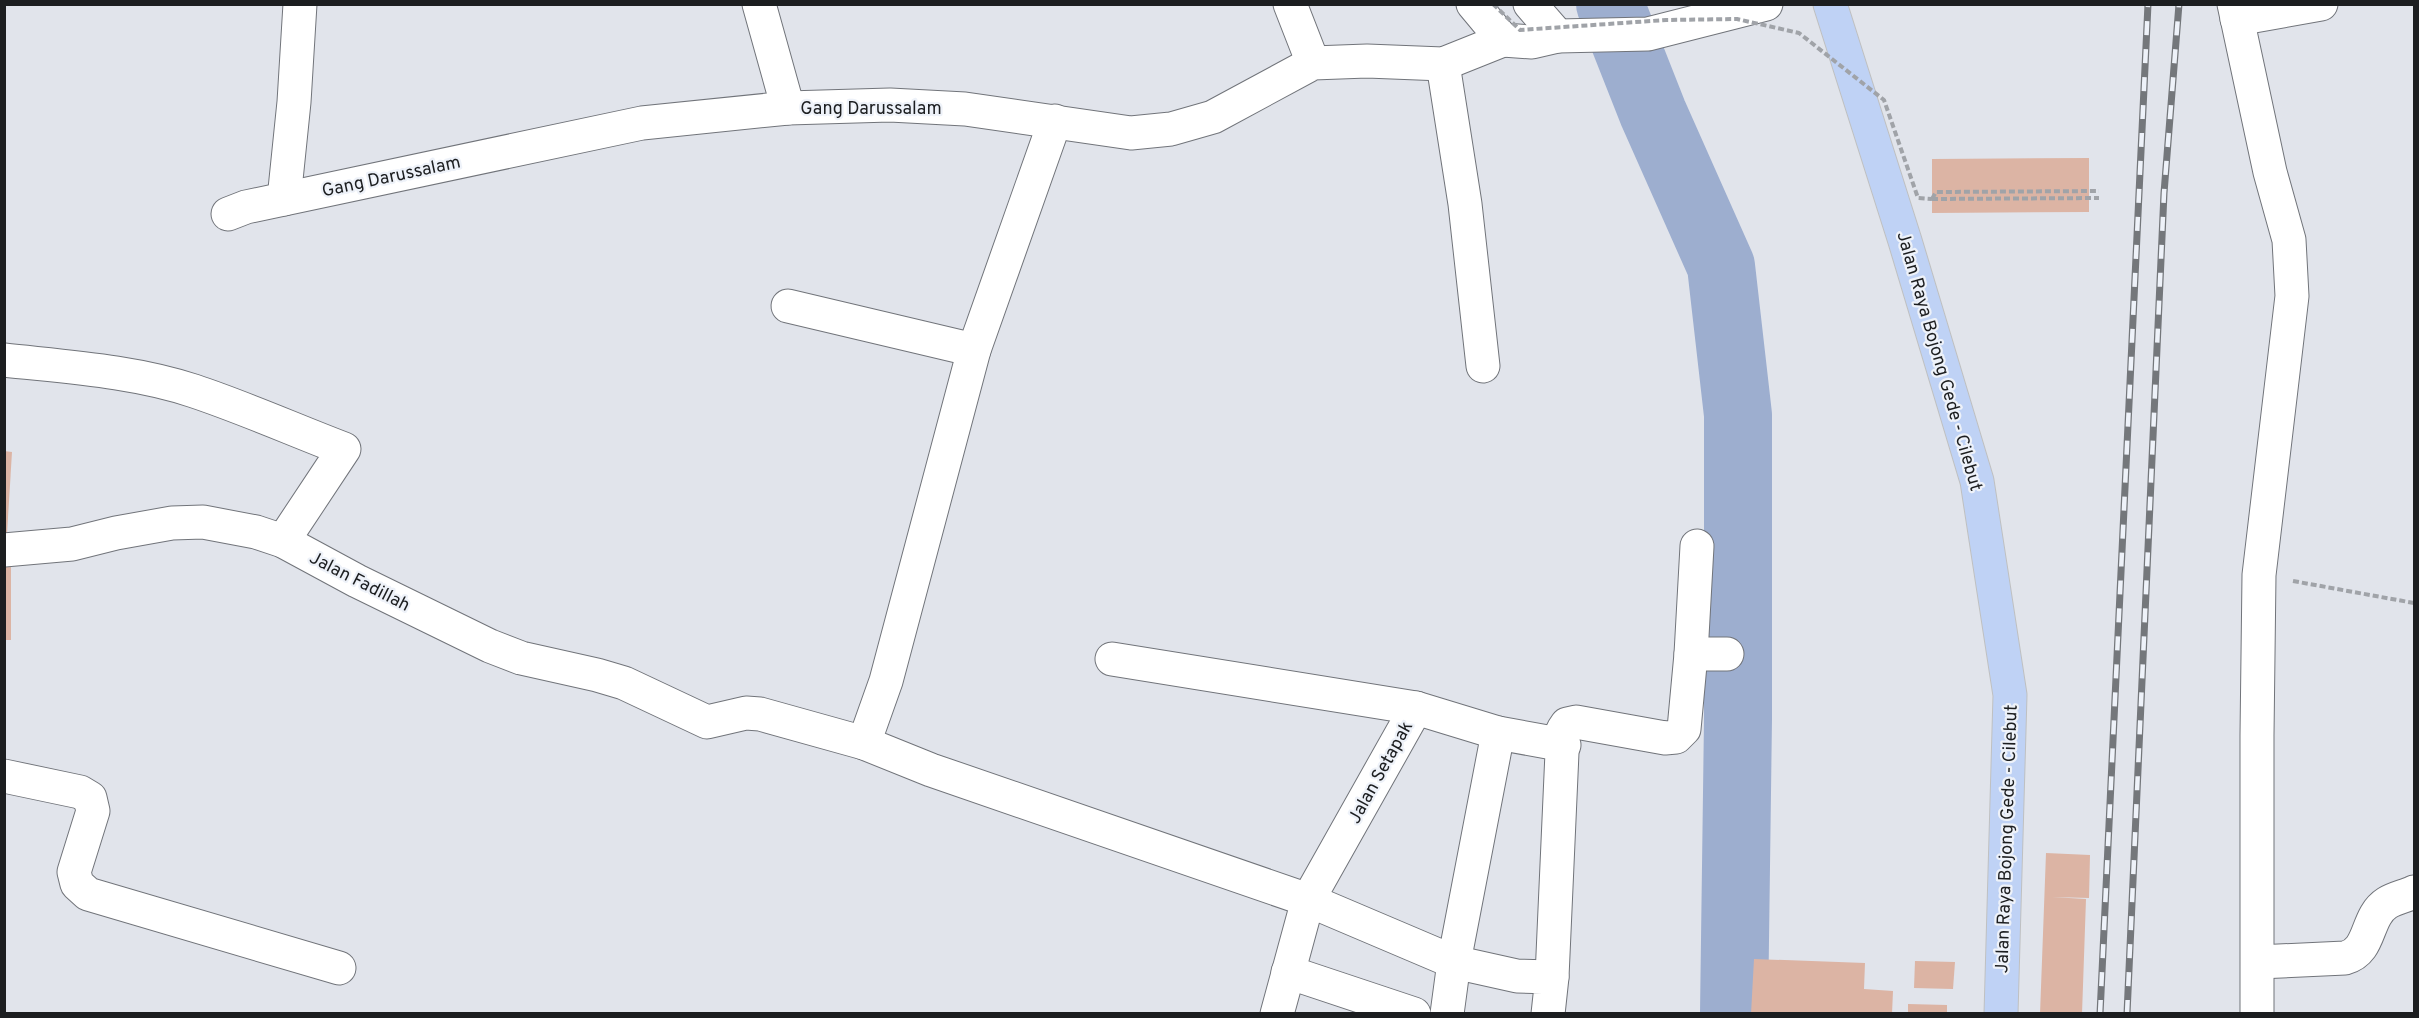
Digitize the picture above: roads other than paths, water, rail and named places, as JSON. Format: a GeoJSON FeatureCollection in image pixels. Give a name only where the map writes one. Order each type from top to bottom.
{"type":"FeatureCollection","features":[{"type":"Feature","properties":{"kind":"main road","name":"Jalan Raya Bojong Gede - Cilebut"},"geometry":{"type":"LineString","coordinates":[[1830,4],[1905,241],[1977,481],[2010,694],[2001,1014]]}},
{"type":"Feature","properties":{"kind":"street"},"geometry":{"type":"LineString","coordinates":[[284,199],[294,102],[300,4]]}},
{"type":"Feature","properties":{"kind":"street"},"geometry":{"type":"LineString","coordinates":[[759,4],[788,108]]}},
{"type":"Feature","properties":{"kind":"street"},"geometry":{"type":"LineString","coordinates":[[1290,4],[1313,63]]}},
{"type":"Feature","properties":{"kind":"street"},"geometry":{"type":"LineString","coordinates":[[1473,4],[1503,40],[1532,42],[1568,36],[1648,34],[1766,4]]}},
{"type":"Feature","properties":{"kind":"street"},"geometry":{"type":"LineString","coordinates":[[1530,4],[1568,36]]}},
{"type":"Feature","properties":{"kind":"street"},"geometry":{"type":"LineString","coordinates":[[2258,1014],[2259,575],[2292,296],[2289,240],[2270,172],[2235,12],[2320,4]]}},
{"type":"Feature","properties":{"kind":"street","name":"Gang Darussalam"},"geometry":{"type":"LineString","coordinates":[[228,214],[284,199],[642,123],[788,108],[890,105],[965,109],[1131,133],[1171,129],[1213,117],[1313,63],[1443,64],[1503,40]]}},
{"type":"Feature","properties":{"kind":"street"},"geometry":{"type":"LineString","coordinates":[[1443,64],[1466,204],[1483,366]]}},
{"type":"Feature","properties":{"kind":"street"},"geometry":{"type":"LineString","coordinates":[[1055,122],[974,350],[886,681],[864,743],[931,770],[1308,900],[1454,962],[1517,976],[1552,977]]}},
{"type":"Feature","properties":{"kind":"street"},"geometry":{"type":"LineString","coordinates":[[788,306],[974,350]]}},
{"type":"Feature","properties":{"kind":"street"},"geometry":{"type":"LineString","coordinates":[[4,360],[105,372],[194,391],[344,448],[283,541]]}},
{"type":"Feature","properties":{"kind":"street","name":"Jalan Fadillah"},"geometry":{"type":"LineString","coordinates":[[4,549],[72,544],[150,527],[203,522],[256,532],[283,541],[357,581],[490,646],[521,658],[624,683],[700,720],[714,722],[746,713],[760,714],[864,743]]}},
{"type":"Feature","properties":{"kind":"street"},"geometry":{"type":"LineString","coordinates":[[1548,1014],[1552,977],[1563,730],[1567,724],[1576,722],[1665,738],[1676,737],[1684,729],[1697,546]]}},
{"type":"Feature","properties":{"kind":"street"},"geometry":{"type":"LineString","coordinates":[[1691,654],[1727,654]]}},
{"type":"Feature","properties":{"kind":"street"},"geometry":{"type":"LineString","coordinates":[[1112,659],[1416,708]]}},
{"type":"Feature","properties":{"kind":"street","name":"Jalan Setapak"},"geometry":{"type":"LineString","coordinates":[[1277,1014],[1308,900],[1416,708],[1498,733],[1564,745]]}},
{"type":"Feature","properties":{"kind":"street"},"geometry":{"type":"LineString","coordinates":[[1447,1014],[1454,962],[1498,733]]}},
{"type":"Feature","properties":{"kind":"street"},"geometry":{"type":"LineString","coordinates":[[4,776],[80,792],[90,798],[93,811],[74,872],[77,884],[88,894],[339,968]]}},
{"type":"Feature","properties":{"kind":"street"},"geometry":{"type":"LineString","coordinates":[[2258,962],[2354,956],[2361,948],[2375,915],[2387,902],[2415,892]]}},
{"type":"Feature","properties":{"kind":"street"},"geometry":{"type":"LineString","coordinates":[[1288,972],[1414,1014]]}},
{"type":"Feature","properties":{"kind":"waterway"},"geometry":{"type":"LineString","coordinates":[[1610,4],[1653,113],[1721,266],[1738,415],[1738,719],[1734,1014]]}},
{"type":"Feature","properties":{"kind":"railway"},"geometry":{"type":"LineString","coordinates":[[2100,1014],[2148,4]]}},
{"type":"Feature","properties":{"kind":"railway"},"geometry":{"type":"LineString","coordinates":[[2127,1014],[2164,193],[2179,4]]}}]}
